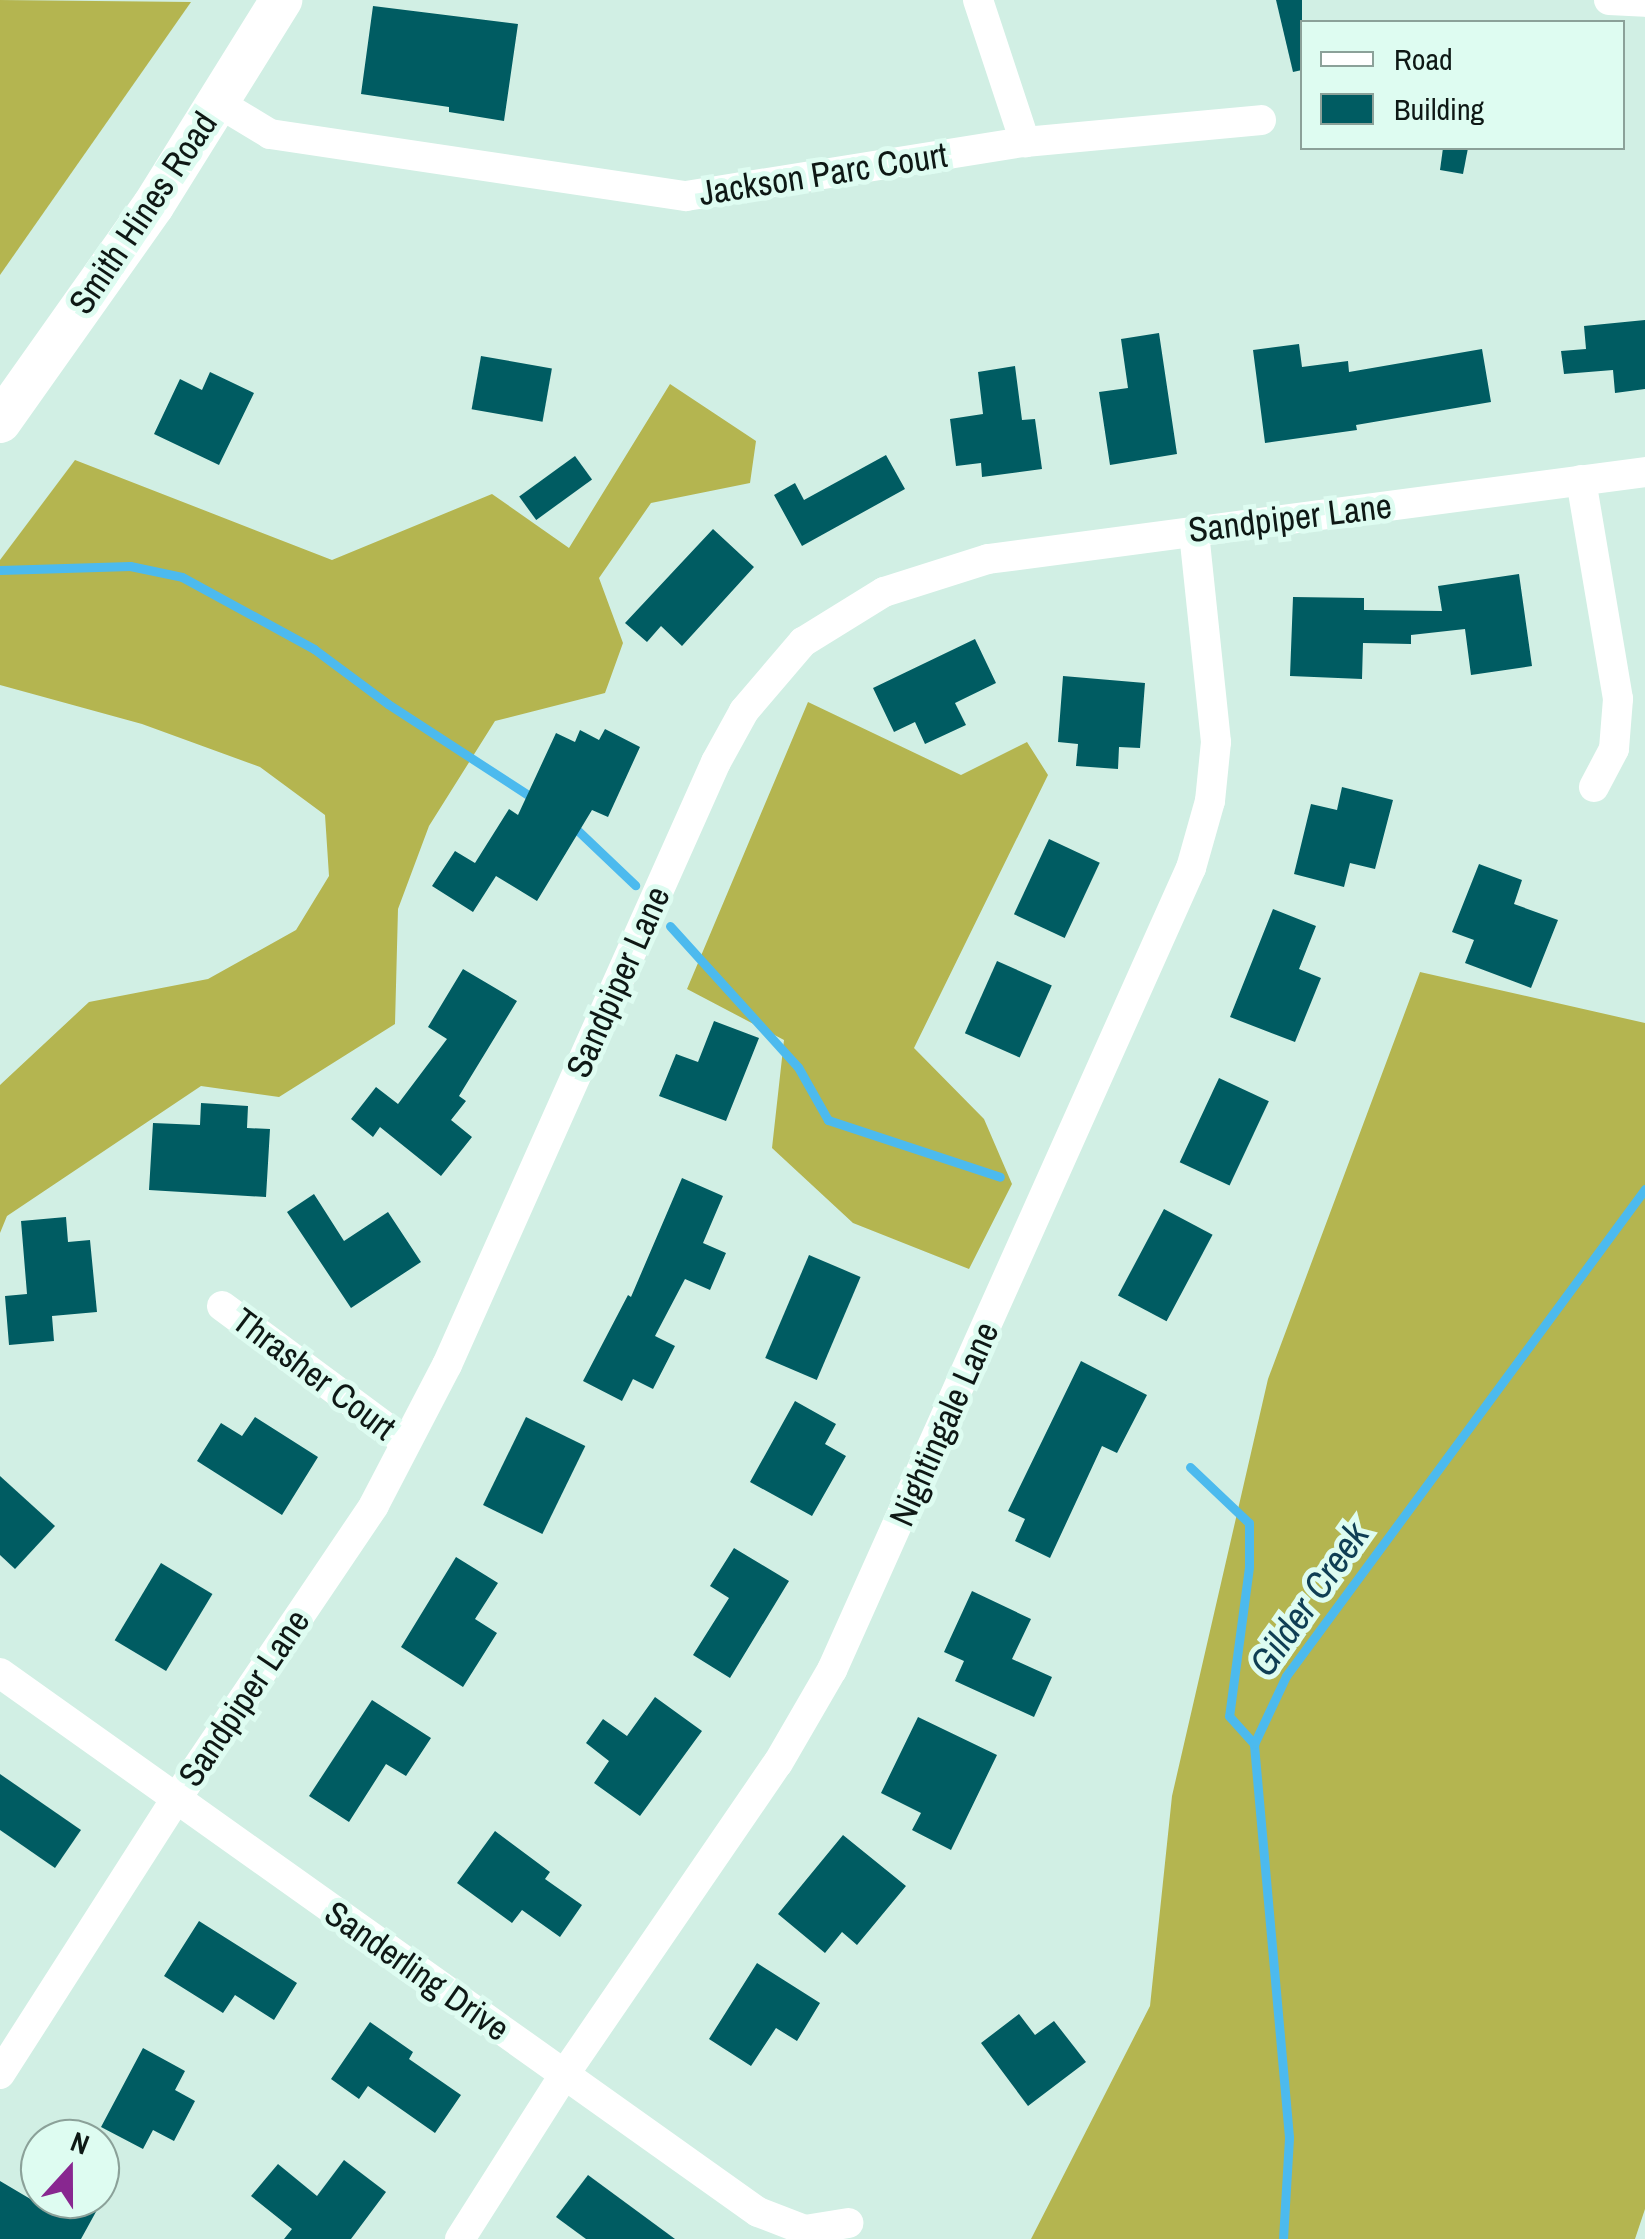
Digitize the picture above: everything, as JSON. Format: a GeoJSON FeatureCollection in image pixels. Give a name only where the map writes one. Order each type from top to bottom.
{"type":"FeatureCollection","features":[{"type":"Feature","properties":{"kind":"street","name":"Smith Hines Road"},"geometry":{"type":"LineString","coordinates":[[0,422],[153,206],[281,0]]}},
{"type":"Feature","properties":{"kind":"street"},"geometry":{"type":"LineString","coordinates":[[978,0],[1026,142]]}},
{"type":"Feature","properties":{"kind":"street"},"geometry":{"type":"LineString","coordinates":[[1609,0],[1645,2]]}},
{"type":"Feature","properties":{"kind":"street","name":"Jackson Parc Court"},"geometry":{"type":"LineString","coordinates":[[217,102],[270,134],[686,196],[1026,142],[1261,120]]}},
{"type":"Feature","properties":{"kind":"street","name":"Sandpiper Lane"},"geometry":{"type":"LineString","coordinates":[[0,2074],[176,1799],[346,1549],[406,1442],[447,1365],[716,762],[744,711],[772,672],[803,642],[843,613],[931,573],[988,559],[1645,472]]}},
{"type":"Feature","properties":{"kind":"street"},"geometry":{"type":"LineString","coordinates":[[1581,480],[1618,700],[1614,749],[1594,788]]}},
{"type":"Feature","properties":{"kind":"street","name":"Nightingale Lane"},"geometry":{"type":"LineString","coordinates":[[460,2239],[564,2076],[778,1763],[832,1670],[1191,868],[1210,801],[1216,742],[1194,531]]}},
{"type":"Feature","properties":{"kind":"street","name":"Thrasher Court"},"geometry":{"type":"LineString","coordinates":[[222,1306],[406,1442]]}},
{"type":"Feature","properties":{"kind":"street","name":"Sanderling Drive"},"geometry":{"type":"LineString","coordinates":[[0,1673],[758,2212],[805,2230],[848,2223]]}},
{"type":"Feature","properties":{"kind":"shaded area"},"geometry":{"type":"Polygon","coordinates":[[[0,0],[191,2],[0,275],[0,0]]]}},
{"type":"Feature","properties":{"kind":"shaded area"},"geometry":{"type":"Polygon","coordinates":[[[670,384],[756,441],[750,483],[651,503],[599,578],[623,643],[605,693],[495,721],[429,826],[398,909],[395,1024],[279,1097],[201,1086],[7,1216],[0,1233],[0,1085],[89,1002],[208,979],[296,930],[329,876],[325,815],[260,767],[142,724],[0,685],[0,560],[75,460],[332,560],[492,494],[569,548],[670,384]]]}},
{"type":"Feature","properties":{"kind":"shaded area"},"geometry":{"type":"Polygon","coordinates":[[[808,702],[961,775],[1027,742],[1048,775],[914,1048],[984,1119],[1012,1184],[969,1269],[853,1223],[772,1148],[784,1040],[687,989],[808,702]]]}},
{"type":"Feature","properties":{"kind":"shaded area"},"geometry":{"type":"Polygon","coordinates":[[[1420,972],[1645,1023],[1645,2209],[1635,2239],[1031,2239],[1150,2006],[1172,1796],[1268,1379],[1420,972]]]}},
{"type":"Feature","properties":{"kind":"building"},"geometry":{"type":"Polygon","coordinates":[[[1276,0],[1302,0],[1300,70],[1293,72],[1276,0]]]}},
{"type":"Feature","properties":{"kind":"building"},"geometry":{"type":"Polygon","coordinates":[[[373,6],[518,24],[504,121],[449,112],[449,107],[361,94],[373,6]]]}},
{"type":"Feature","properties":{"kind":"building"},"geometry":{"type":"Polygon","coordinates":[[[1443,150],[1468,150],[1463,174],[1440,170],[1443,150]]]}},
{"type":"Feature","properties":{"kind":"building"},"geometry":{"type":"Polygon","coordinates":[[[1645,320],[1645,389],[1615,393],[1613,370],[1564,374],[1561,351],[1586,349],[1584,326],[1645,320]]]}},
{"type":"Feature","properties":{"kind":"building"},"geometry":{"type":"Polygon","coordinates":[[[1159,333],[1177,454],[1110,465],[1099,392],[1128,388],[1121,339],[1159,333]]]}},
{"type":"Feature","properties":{"kind":"building"},"geometry":{"type":"Polygon","coordinates":[[[1299,344],[1302,367],[1348,361],[1349,372],[1482,349],[1491,402],[1356,425],[1357,430],[1265,443],[1253,350],[1299,344]]]}},
{"type":"Feature","properties":{"kind":"building"},"geometry":{"type":"Polygon","coordinates":[[[481,356],[552,369],[543,422],[472,409],[481,356]]]}},
{"type":"Feature","properties":{"kind":"building"},"geometry":{"type":"Polygon","coordinates":[[[1015,366],[1022,420],[1035,419],[1042,469],[982,477],[981,463],[956,466],[950,419],[983,414],[978,372],[1015,366]]]}},
{"type":"Feature","properties":{"kind":"building"},"geometry":{"type":"Polygon","coordinates":[[[210,372],[254,393],[219,465],[154,434],[180,379],[202,390],[210,372]]]}},
{"type":"Feature","properties":{"kind":"building"},"geometry":{"type":"Polygon","coordinates":[[[886,455],[905,489],[802,546],[774,495],[795,483],[804,500],[886,455]]]}},
{"type":"Feature","properties":{"kind":"building"},"geometry":{"type":"Polygon","coordinates":[[[575,456],[592,479],[536,520],[519,497],[575,456]]]}},
{"type":"Feature","properties":{"kind":"building"},"geometry":{"type":"Polygon","coordinates":[[[713,529],[754,567],[682,646],[661,626],[647,642],[625,623],[713,529]]]}},
{"type":"Feature","properties":{"kind":"building"},"geometry":{"type":"Polygon","coordinates":[[[1519,574],[1532,666],[1471,675],[1465,629],[1411,635],[1411,644],[1363,643],[1362,679],[1290,676],[1293,597],[1364,598],[1364,610],[1442,611],[1438,586],[1519,574]]]}},
{"type":"Feature","properties":{"kind":"building"},"geometry":{"type":"Polygon","coordinates":[[[975,639],[996,683],[955,703],[966,725],[925,744],[915,722],[894,732],[873,688],[975,639]]]}},
{"type":"Feature","properties":{"kind":"building"},"geometry":{"type":"Polygon","coordinates":[[[1063,676],[1145,683],[1140,748],[1119,747],[1118,769],[1076,766],[1078,744],[1058,742],[1063,676]]]}},
{"type":"Feature","properties":{"kind":"building"},"geometry":{"type":"Polygon","coordinates":[[[605,729],[640,747],[608,817],[592,810],[537,901],[496,876],[473,912],[432,886],[455,851],[475,863],[509,809],[518,815],[556,733],[575,742],[580,730],[599,740],[605,729]]]}},
{"type":"Feature","properties":{"kind":"building"},"geometry":{"type":"Polygon","coordinates":[[[1342,787],[1393,800],[1375,869],[1350,863],[1344,887],[1294,874],[1311,804],[1337,810],[1342,787]]]}},
{"type":"Feature","properties":{"kind":"building"},"geometry":{"type":"Polygon","coordinates":[[[1049,839],[1100,863],[1065,938],[1014,914],[1049,839]]]}},
{"type":"Feature","properties":{"kind":"building"},"geometry":{"type":"Polygon","coordinates":[[[1479,864],[1522,880],[1514,904],[1558,920],[1531,988],[1465,963],[1474,940],[1452,932],[1479,864]]]}},
{"type":"Feature","properties":{"kind":"building"},"geometry":{"type":"Polygon","coordinates":[[[1273,909],[1316,926],[1299,969],[1321,978],[1295,1042],[1230,1017],[1273,909]]]}},
{"type":"Feature","properties":{"kind":"building"},"geometry":{"type":"Polygon","coordinates":[[[997,961],[1052,985],[1020,1058],[965,1033],[997,961]]]}},
{"type":"Feature","properties":{"kind":"building"},"geometry":{"type":"Polygon","coordinates":[[[463,969],[517,1001],[459,1096],[466,1101],[451,1120],[472,1137],[441,1176],[380,1127],[373,1137],[351,1119],[376,1087],[398,1104],[447,1039],[428,1027],[463,969]]]}},
{"type":"Feature","properties":{"kind":"building"},"geometry":{"type":"Polygon","coordinates":[[[714,1021],[759,1038],[726,1121],[659,1096],[676,1054],[698,1062],[714,1021]]]}},
{"type":"Feature","properties":{"kind":"building"},"geometry":{"type":"Polygon","coordinates":[[[1219,1078],[1269,1101],[1230,1186],[1180,1162],[1219,1078]]]}},
{"type":"Feature","properties":{"kind":"building"},"geometry":{"type":"Polygon","coordinates":[[[201,1103],[248,1106],[247,1128],[270,1129],[266,1197],[149,1190],[153,1123],[200,1125],[201,1103]]]}},
{"type":"Feature","properties":{"kind":"building"},"geometry":{"type":"Polygon","coordinates":[[[682,1178],[723,1196],[703,1243],[726,1253],[710,1290],[685,1279],[655,1336],[675,1346],[653,1389],[633,1379],[622,1401],[583,1381],[628,1295],[631,1297],[682,1178]]]}},
{"type":"Feature","properties":{"kind":"building"},"geometry":{"type":"Polygon","coordinates":[[[314,1194],[344,1241],[388,1212],[421,1262],[351,1308],[287,1212],[314,1194]]]}},
{"type":"Feature","properties":{"kind":"building"},"geometry":{"type":"Polygon","coordinates":[[[1164,1209],[1213,1235],[1167,1321],[1118,1296],[1164,1209]]]}},
{"type":"Feature","properties":{"kind":"building"},"geometry":{"type":"Polygon","coordinates":[[[66,1217],[68,1242],[90,1240],[97,1312],[52,1316],[54,1341],[9,1345],[5,1296],[27,1294],[21,1221],[66,1217]]]}},
{"type":"Feature","properties":{"kind":"building"},"geometry":{"type":"Polygon","coordinates":[[[809,1255],[861,1277],[817,1380],[765,1358],[809,1255]]]}},
{"type":"Feature","properties":{"kind":"building"},"geometry":{"type":"Polygon","coordinates":[[[1081,1361],[1147,1395],[1117,1453],[1102,1446],[1050,1558],[1015,1541],[1025,1519],[1008,1511],[1081,1361]]]}},
{"type":"Feature","properties":{"kind":"building"},"geometry":{"type":"Polygon","coordinates":[[[795,1401],[836,1424],[825,1444],[846,1456],[812,1516],[750,1482],[795,1401]]]}},
{"type":"Feature","properties":{"kind":"building"},"geometry":{"type":"Polygon","coordinates":[[[255,1417],[318,1457],[282,1515],[197,1461],[221,1423],[242,1436],[255,1417]]]}},
{"type":"Feature","properties":{"kind":"building"},"geometry":{"type":"Polygon","coordinates":[[[526,1417],[585,1446],[542,1534],[483,1505],[526,1417]]]}},
{"type":"Feature","properties":{"kind":"building"},"geometry":{"type":"Polygon","coordinates":[[[0,1476],[55,1526],[15,1569],[0,1555],[0,1476]]]}},
{"type":"Feature","properties":{"kind":"building"},"geometry":{"type":"Polygon","coordinates":[[[734,1548],[789,1581],[730,1678],[693,1655],[729,1598],[710,1586],[734,1548]]]}},
{"type":"Feature","properties":{"kind":"building"},"geometry":{"type":"Polygon","coordinates":[[[456,1557],[498,1583],[475,1619],[497,1633],[463,1687],[401,1647],[456,1557]]]}},
{"type":"Feature","properties":{"kind":"building"},"geometry":{"type":"Polygon","coordinates":[[[161,1563],[212,1594],[166,1671],[115,1640],[161,1563]]]}},
{"type":"Feature","properties":{"kind":"building"},"geometry":{"type":"Polygon","coordinates":[[[972,1591],[1031,1619],[1012,1659],[1052,1677],[1034,1717],[955,1681],[964,1661],[944,1652],[972,1591]]]}},
{"type":"Feature","properties":{"kind":"building"},"geometry":{"type":"Polygon","coordinates":[[[655,1697],[702,1731],[640,1816],[594,1783],[609,1761],[586,1743],[603,1719],[627,1736],[655,1697]]]}},
{"type":"Feature","properties":{"kind":"building"},"geometry":{"type":"Polygon","coordinates":[[[372,1700],[431,1738],[406,1776],[386,1764],[349,1822],[309,1796],[372,1700]]]}},
{"type":"Feature","properties":{"kind":"building"},"geometry":{"type":"Polygon","coordinates":[[[918,1717],[997,1755],[951,1850],[912,1830],[921,1813],[881,1793],[918,1717]]]}},
{"type":"Feature","properties":{"kind":"building"},"geometry":{"type":"Polygon","coordinates":[[[0,1774],[81,1830],[55,1868],[0,1830],[0,1774]]]}},
{"type":"Feature","properties":{"kind":"building"},"geometry":{"type":"Polygon","coordinates":[[[495,1831],[550,1872],[545,1879],[582,1905],[560,1937],[522,1910],[512,1923],[457,1883],[495,1831]]]}},
{"type":"Feature","properties":{"kind":"building"},"geometry":{"type":"Polygon","coordinates":[[[843,1835],[906,1886],[857,1945],[842,1932],[825,1953],[778,1914],[843,1835]]]}},
{"type":"Feature","properties":{"kind":"building"},"geometry":{"type":"Polygon","coordinates":[[[199,1921],[297,1983],[274,2020],[235,1995],[223,2013],[164,1976],[199,1921]]]}},
{"type":"Feature","properties":{"kind":"building"},"geometry":{"type":"Polygon","coordinates":[[[757,1963],[820,2003],[797,2041],[776,2028],[751,2066],[709,2039],[757,1963]]]}},
{"type":"Feature","properties":{"kind":"building"},"geometry":{"type":"Polygon","coordinates":[[[1019,2014],[1035,2035],[1054,2021],[1086,2062],[1028,2106],[981,2043],[1019,2014]]]}},
{"type":"Feature","properties":{"kind":"building"},"geometry":{"type":"Polygon","coordinates":[[[370,2022],[413,2052],[409,2059],[461,2095],[435,2133],[368,2086],[359,2099],[331,2079],[370,2022]]]}},
{"type":"Feature","properties":{"kind":"building"},"geometry":{"type":"Polygon","coordinates":[[[143,2048],[185,2071],[175,2090],[195,2101],[174,2141],[153,2130],[143,2149],[120,2137],[120,2119],[105,2119],[143,2048]]]}},
{"type":"Feature","properties":{"kind":"building"},"geometry":{"type":"Polygon","coordinates":[[[344,2160],[386,2192],[351,2239],[284,2239],[292,2229],[251,2196],[278,2164],[317,2196],[344,2160]]]}},
{"type":"Feature","properties":{"kind":"building"},"geometry":{"type":"Polygon","coordinates":[[[588,2175],[675,2239],[586,2239],[556,2217],[588,2175]]]}},
{"type":"Feature","properties":{"kind":"building"},"geometry":{"type":"Polygon","coordinates":[[[0,2181],[20,2193],[20,2219],[92,2219],[81,2239],[0,2239],[0,2181]]]}},
{"type":"Feature","properties":{"kind":"waterway"},"geometry":{"type":"LineString","coordinates":[[0,570],[130,566],[182,577],[314,649],[388,704],[536,800]]}},
{"type":"Feature","properties":{"kind":"waterway"},"geometry":{"type":"LineString","coordinates":[[573,826],[635,885]]}},
{"type":"Feature","properties":{"kind":"waterway"},"geometry":{"type":"LineString","coordinates":[[670,926],[798,1067],[828,1120],[1000,1177]]}},
{"type":"Feature","properties":{"kind":"waterway","name":"Gilder Creek"},"geometry":{"type":"LineString","coordinates":[[1283,2239],[1289,2137],[1254,1744],[1286,1676],[1645,1189]]}},
{"type":"Feature","properties":{"kind":"waterway"},"geometry":{"type":"LineString","coordinates":[[1190,1467],[1249,1523],[1249,1567],[1229,1716],[1254,1744]]}}]}
